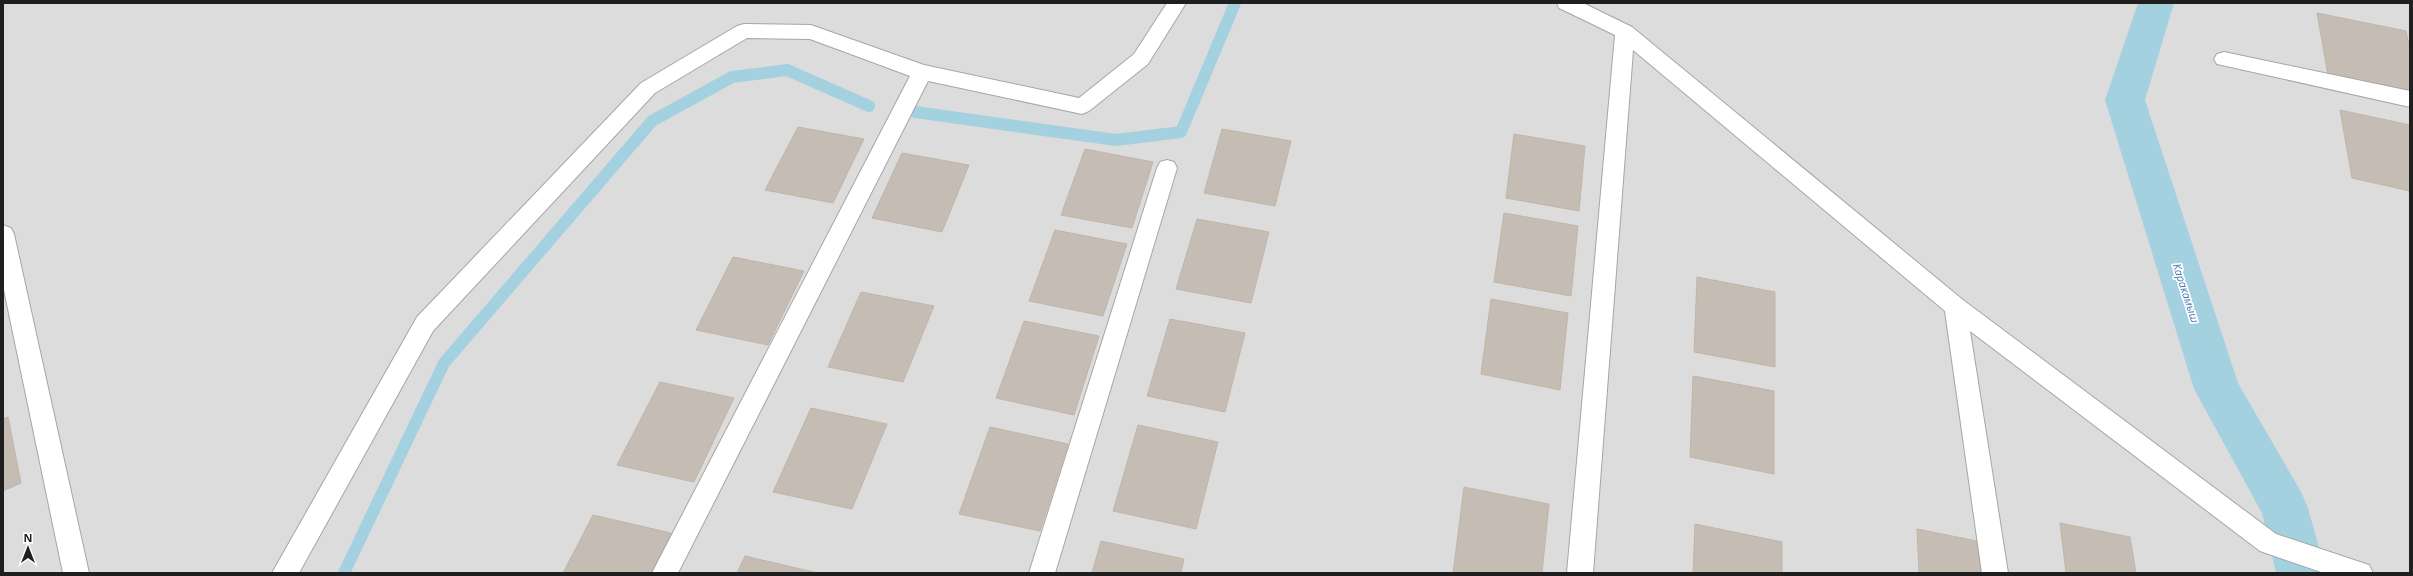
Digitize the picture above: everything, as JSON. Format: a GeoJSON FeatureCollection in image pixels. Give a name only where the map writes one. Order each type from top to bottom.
{"type":"FeatureCollection","features":[{"type":"Feature","properties":{"kind":"street"},"geometry":{"type":"LineString","coordinates":[[285,573],[425,324],[648,88],[744,31],[811,32],[922,72],[1082,106],[1141,59],[1177,3]]}},
{"type":"Feature","properties":{"kind":"street"},"geometry":{"type":"LineString","coordinates":[[1566,3],[1625,32],[1955,307],[2269,543],[2337,564],[2360,573]]}},
{"type":"Feature","properties":{"kind":"street"},"geometry":{"type":"LineString","coordinates":[[1580,573],[1625,32]]}},
{"type":"Feature","properties":{"kind":"street"},"geometry":{"type":"LineString","coordinates":[[2224,59],[2410,99]]}},
{"type":"Feature","properties":{"kind":"street"},"geometry":{"type":"LineString","coordinates":[[665,573],[922,72]]}},
{"type":"Feature","properties":{"kind":"street"},"geometry":{"type":"LineString","coordinates":[[1042,573],[1167,168]]}},
{"type":"Feature","properties":{"kind":"street"},"geometry":{"type":"LineString","coordinates":[[3,234],[76,573]]}},
{"type":"Feature","properties":{"kind":"street"},"geometry":{"type":"LineString","coordinates":[[1955,307],[1995,573]]}},
{"type":"Feature","properties":{"kind":"shaded area"},"geometry":{"type":"Polygon","coordinates":[[[3,3],[2410,3],[2410,573],[3,573],[3,3]]]}},
{"type":"Feature","properties":{"kind":"building"},"geometry":{"type":"Polygon","coordinates":[[[2317,13],[2406,31],[2410,49],[2410,92],[2328,75],[2317,13]]]}},
{"type":"Feature","properties":{"kind":"building"},"geometry":{"type":"Polygon","coordinates":[[[2340,110],[2410,125],[2410,191],[2352,178],[2340,110]]]}},
{"type":"Feature","properties":{"kind":"building"},"geometry":{"type":"Polygon","coordinates":[[[798,127],[864,139],[833,203],[765,190],[798,127]]]}},
{"type":"Feature","properties":{"kind":"building"},"geometry":{"type":"Polygon","coordinates":[[[1222,129],[1291,141],[1275,206],[1204,193],[1222,129]]]}},
{"type":"Feature","properties":{"kind":"building"},"geometry":{"type":"Polygon","coordinates":[[[1514,134],[1585,146],[1579,211],[1506,198],[1514,134]]]}},
{"type":"Feature","properties":{"kind":"building"},"geometry":{"type":"Polygon","coordinates":[[[1085,149],[1153,162],[1132,228],[1061,215],[1085,149]]]}},
{"type":"Feature","properties":{"kind":"building"},"geometry":{"type":"Polygon","coordinates":[[[902,153],[969,165],[942,232],[872,218],[902,153]]]}},
{"type":"Feature","properties":{"kind":"building"},"geometry":{"type":"Polygon","coordinates":[[[1504,213],[1578,226],[1571,296],[1494,282],[1504,213]]]}},
{"type":"Feature","properties":{"kind":"building"},"geometry":{"type":"Polygon","coordinates":[[[1197,219],[1269,232],[1251,303],[1176,289],[1197,219]]]}},
{"type":"Feature","properties":{"kind":"building"},"geometry":{"type":"Polygon","coordinates":[[[1055,230],[1127,244],[1103,316],[1029,301],[1055,230]]]}},
{"type":"Feature","properties":{"kind":"building"},"geometry":{"type":"Polygon","coordinates":[[[733,257],[804,271],[768,345],[696,330],[733,257]]]}},
{"type":"Feature","properties":{"kind":"building"},"geometry":{"type":"Polygon","coordinates":[[[1697,277],[1775,292],[1775,367],[1694,352],[1697,277]]]}},
{"type":"Feature","properties":{"kind":"building"},"geometry":{"type":"Polygon","coordinates":[[[861,292],[934,306],[903,382],[828,367],[861,292]]]}},
{"type":"Feature","properties":{"kind":"building"},"geometry":{"type":"Polygon","coordinates":[[[1491,299],[1568,313],[1560,390],[1481,374],[1491,299]]]}},
{"type":"Feature","properties":{"kind":"building"},"geometry":{"type":"Polygon","coordinates":[[[1170,319],[1245,333],[1225,412],[1147,396],[1170,319]]]}},
{"type":"Feature","properties":{"kind":"building"},"geometry":{"type":"Polygon","coordinates":[[[1024,321],[1099,336],[1074,415],[996,398],[1024,321]]]}},
{"type":"Feature","properties":{"kind":"building"},"geometry":{"type":"Polygon","coordinates":[[[1693,376],[1774,391],[1774,474],[1690,457],[1693,376]]]}},
{"type":"Feature","properties":{"kind":"building"},"geometry":{"type":"Polygon","coordinates":[[[660,382],[734,398],[694,482],[617,465],[660,382]]]}},
{"type":"Feature","properties":{"kind":"building"},"geometry":{"type":"Polygon","coordinates":[[[811,408],[887,424],[852,509],[773,492],[811,408]]]}},
{"type":"Feature","properties":{"kind":"building"},"geometry":{"type":"Polygon","coordinates":[[[8,417],[21,483],[3,491],[3,419],[8,417]]]}},
{"type":"Feature","properties":{"kind":"building"},"geometry":{"type":"Polygon","coordinates":[[[1138,425],[1218,442],[1196,529],[1113,511],[1138,425]]]}},
{"type":"Feature","properties":{"kind":"building"},"geometry":{"type":"Polygon","coordinates":[[[990,427],[1068,444],[1040,531],[959,514],[990,427]]]}},
{"type":"Feature","properties":{"kind":"building"},"geometry":{"type":"Polygon","coordinates":[[[1464,487],[1549,504],[1542,573],[1453,573],[1464,487]]]}},
{"type":"Feature","properties":{"kind":"building"},"geometry":{"type":"Polygon","coordinates":[[[593,515],[671,533],[652,573],[563,573],[593,515]]]}},
{"type":"Feature","properties":{"kind":"building"},"geometry":{"type":"Polygon","coordinates":[[[2060,523],[2130,537],[2136,573],[2066,573],[2060,523]]]}},
{"type":"Feature","properties":{"kind":"building"},"geometry":{"type":"Polygon","coordinates":[[[1695,524],[1782,542],[1782,573],[1693,573],[1695,524]]]}},
{"type":"Feature","properties":{"kind":"building"},"geometry":{"type":"Polygon","coordinates":[[[1917,529],[1987,543],[1989,573],[1919,573],[1917,529]]]}},
{"type":"Feature","properties":{"kind":"building"},"geometry":{"type":"Polygon","coordinates":[[[1101,541],[1184,559],[1181,573],[1092,573],[1101,541]]]}},
{"type":"Feature","properties":{"kind":"building"},"geometry":{"type":"Polygon","coordinates":[[[745,556],[818,573],[737,573],[745,556]]]}},
{"type":"Feature","properties":{"kind":"waterway"},"geometry":{"type":"LineString","coordinates":[[915,112],[1116,140],[1181,132],[1235,3]]}},
{"type":"Feature","properties":{"kind":"waterway","name":"Каракамыш"},"geometry":{"type":"LineString","coordinates":[[2156,3],[2125,100],[2217,389],[2284,508],[2301,573]]}},
{"type":"Feature","properties":{"kind":"waterway"},"geometry":{"type":"LineString","coordinates":[[344,573],[444,363],[652,121],[732,77],[787,70],[869,106]]}}]}
